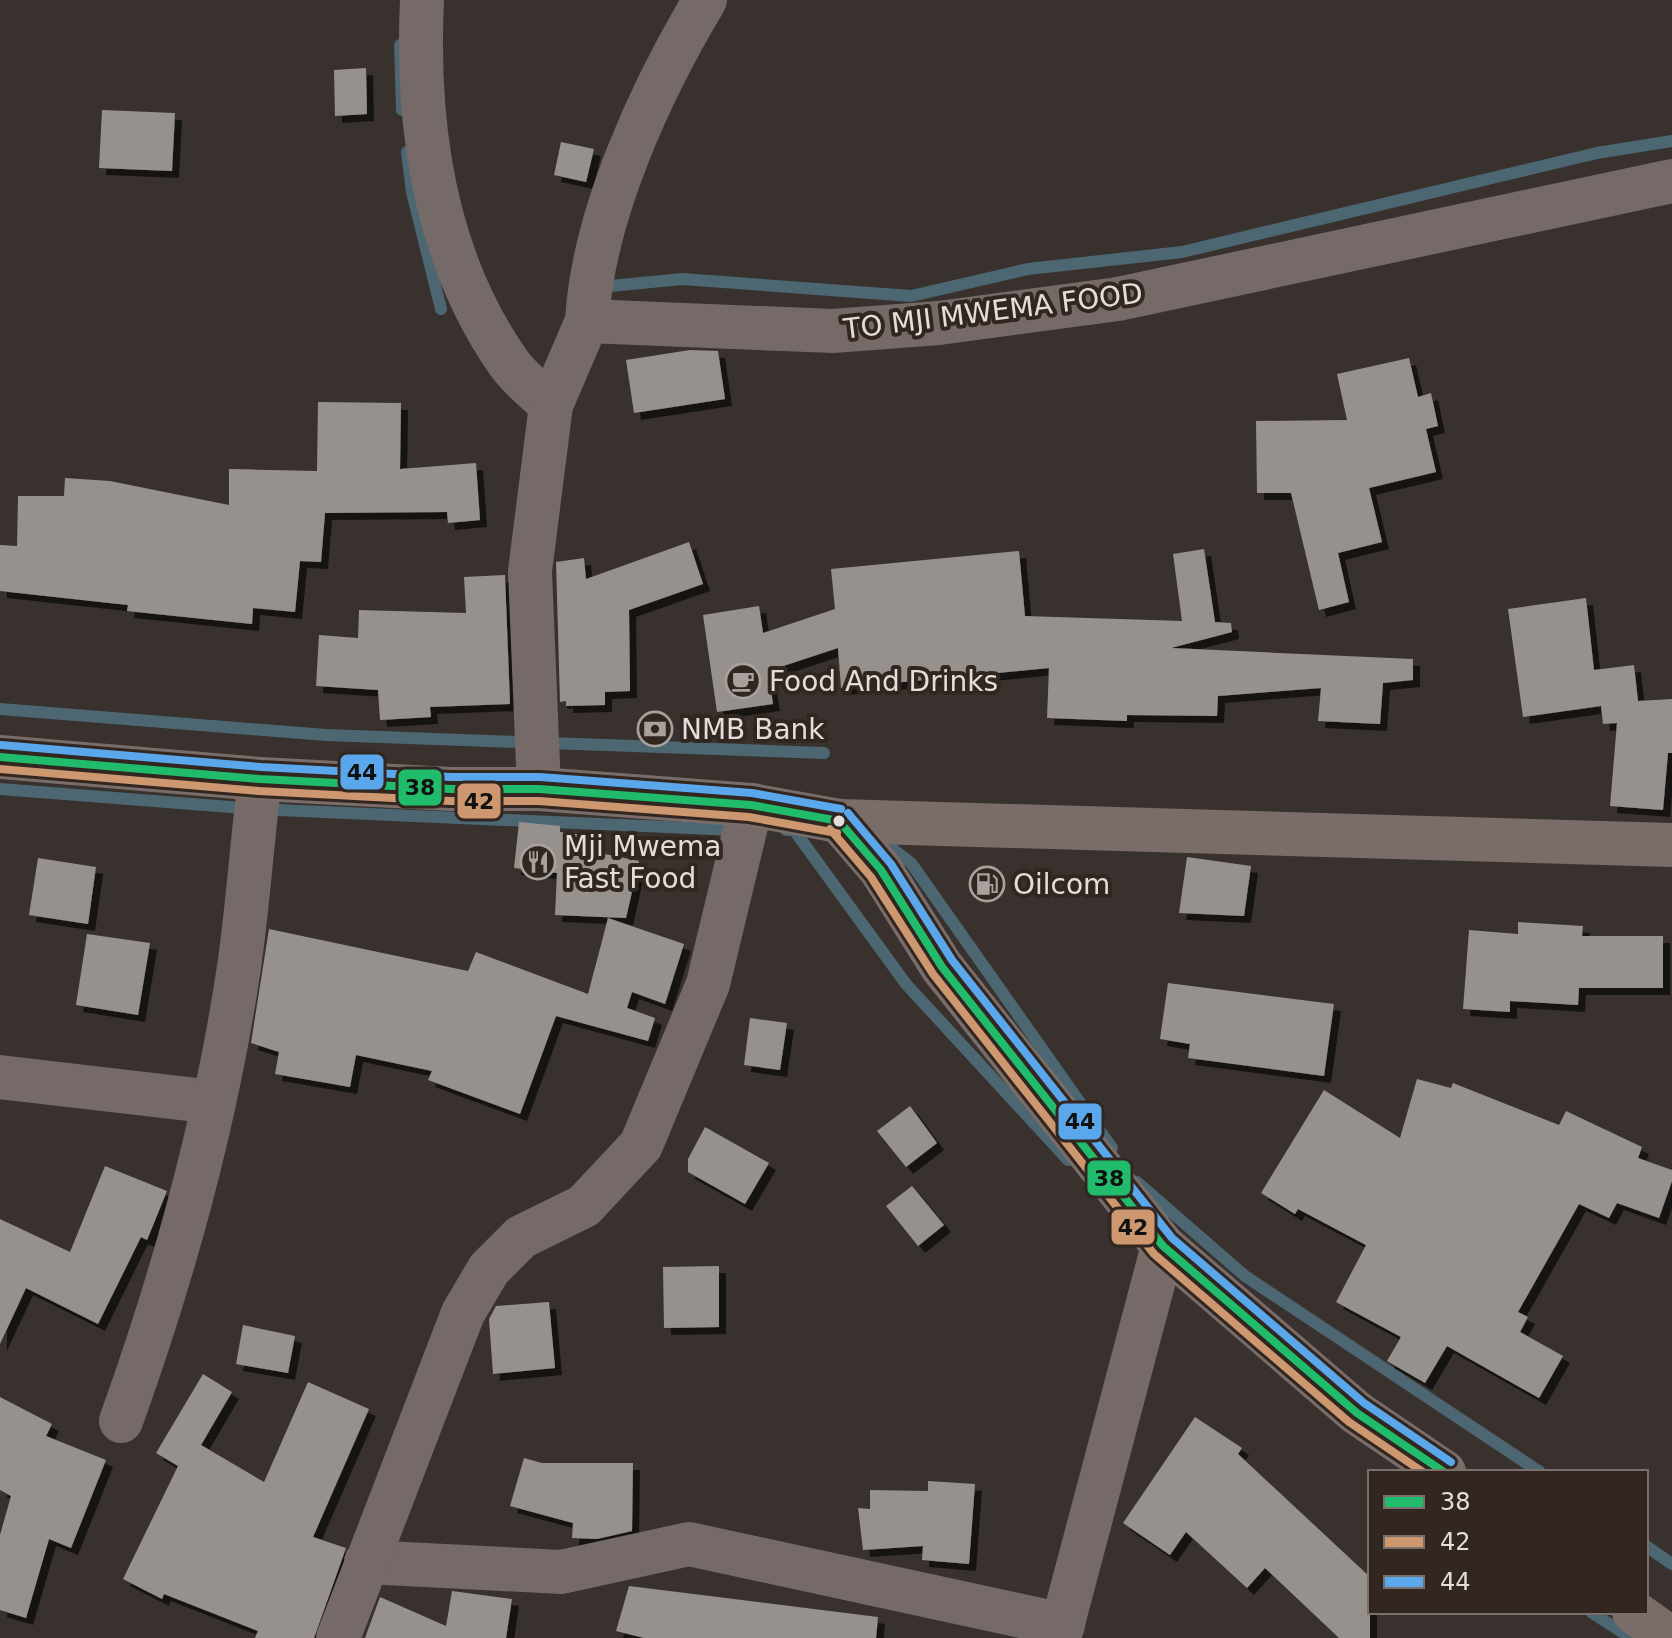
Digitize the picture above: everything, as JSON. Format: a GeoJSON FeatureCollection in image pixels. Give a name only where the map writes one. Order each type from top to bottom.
{"type":"FeatureCollection","features":[{"type":"Feature","properties":{"kind":"main road"},"geometry":{"type":"LineString","coordinates":[[0,757],[260,779],[451,789],[539,789],[751,805],[839,821],[1672,845]]}},
{"type":"Feature","properties":{"kind":"main road"},"geometry":{"type":"LineString","coordinates":[[839,821],[881,870],[942,967],[1163,1246],[1357,1413],[1441,1470]]}},
{"type":"Feature","properties":{"kind":"street"},"geometry":{"type":"LineString","coordinates":[[422,0],[419,60],[429,168],[463,282],[509,364],[551,405]]}},
{"type":"Feature","properties":{"kind":"street"},"geometry":{"type":"LineString","coordinates":[[539,789],[530,571],[551,405],[587,321],[589,288],[636,135],[667,63],[705,0]]}},
{"type":"Feature","properties":{"kind":"street","name":"TO MJI MWEMA FOOD"},"geometry":{"type":"LineString","coordinates":[[587,321],[833,331],[939,323],[1118,299],[1672,181]]}},
{"type":"Feature","properties":{"kind":"street"},"geometry":{"type":"LineString","coordinates":[[121,1421],[163,1305],[214,1102],[239,967],[260,779]]}},
{"type":"Feature","properties":{"kind":"street"},"geometry":{"type":"LineString","coordinates":[[338,1638],[463,1313],[489,1269],[521,1237],[584,1206],[641,1145],[708,984],[751,805]]}},
{"type":"Feature","properties":{"kind":"street"},"geometry":{"type":"LineString","coordinates":[[0,1077],[214,1102]]}},
{"type":"Feature","properties":{"kind":"street"},"geometry":{"type":"LineString","coordinates":[[366,1562],[561,1572],[689,1544],[1061,1632],[1163,1246]]}},
{"type":"Feature","properties":{"kind":"building"},"geometry":{"type":"Polygon","coordinates":[[[366,68],[367,114],[335,116],[334,70],[366,68]]]}},
{"type":"Feature","properties":{"kind":"building"},"geometry":{"type":"Polygon","coordinates":[[[102,110],[175,113],[172,171],[99,168],[102,110]]]}},
{"type":"Feature","properties":{"kind":"building"},"geometry":{"type":"Polygon","coordinates":[[[561,142],[594,149],[586,182],[554,175],[561,142]]]}},
{"type":"Feature","properties":{"kind":"building"},"geometry":{"type":"Polygon","coordinates":[[[690,350],[718,351],[725,399],[634,413],[626,360],[690,350]]]}},
{"type":"Feature","properties":{"kind":"building"},"geometry":{"type":"Polygon","coordinates":[[[1409,358],[1418,397],[1431,393],[1438,426],[1426,429],[1436,472],[1369,488],[1382,542],[1338,553],[1349,602],[1319,610],[1291,493],[1257,493],[1256,421],[1347,420],[1337,374],[1409,358]]]}},
{"type":"Feature","properties":{"kind":"building"},"geometry":{"type":"Polygon","coordinates":[[[318,402],[401,403],[400,469],[476,463],[480,520],[448,523],[447,512],[325,513],[321,562],[300,561],[295,612],[253,608],[252,624],[127,611],[128,605],[0,591],[0,545],[17,546],[18,496],[64,496],[65,478],[110,481],[229,505],[229,469],[317,471],[318,402]]]}},
{"type":"Feature","properties":{"kind":"building"},"geometry":{"type":"Polygon","coordinates":[[[689,542],[703,584],[629,610],[630,691],[605,692],[605,705],[566,706],[566,701],[560,702],[556,562],[584,558],[586,579],[689,542]]]}},
{"type":"Feature","properties":{"kind":"building"},"geometry":{"type":"Polygon","coordinates":[[[1204,549],[1215,622],[1231,623],[1232,632],[1171,648],[1413,659],[1413,680],[1383,683],[1380,724],[1318,721],[1321,688],[1218,696],[1217,716],[1127,715],[1127,721],[1047,718],[1049,668],[841,688],[838,648],[768,671],[773,704],[717,712],[703,615],[759,606],[763,633],[835,609],[831,569],[1019,551],[1025,616],[1182,621],[1173,554],[1204,549]]]}},
{"type":"Feature","properties":{"kind":"building"},"geometry":{"type":"Polygon","coordinates":[[[505,575],[510,704],[430,707],[431,717],[380,720],[378,690],[316,686],[319,635],[358,638],[359,610],[466,613],[464,577],[505,575]]]}},
{"type":"Feature","properties":{"kind":"building"},"geometry":{"type":"Polygon","coordinates":[[[1586,598],[1594,670],[1634,665],[1638,701],[1672,699],[1672,753],[1668,753],[1663,810],[1610,806],[1617,723],[1603,724],[1601,706],[1523,717],[1508,609],[1586,598]]]}},
{"type":"Feature","properties":{"kind":"building"},"geometry":{"type":"Polygon","coordinates":[[[519,822],[560,826],[560,832],[597,837],[595,852],[639,861],[626,918],[555,915],[557,873],[514,868],[519,822]]]}},
{"type":"Feature","properties":{"kind":"building"},"geometry":{"type":"Polygon","coordinates":[[[1187,857],[1251,866],[1244,916],[1179,913],[1187,857]]]}},
{"type":"Feature","properties":{"kind":"building"},"geometry":{"type":"Polygon","coordinates":[[[38,858],[96,867],[88,924],[29,915],[38,858]]]}},
{"type":"Feature","properties":{"kind":"building"},"geometry":{"type":"Polygon","coordinates":[[[608,918],[684,944],[665,1004],[632,992],[627,1008],[655,1018],[648,1041],[556,1016],[520,1114],[428,1080],[432,1071],[356,1055],[350,1087],[275,1074],[279,1052],[251,1043],[269,929],[468,971],[476,952],[588,994],[608,918]]]}},
{"type":"Feature","properties":{"kind":"building"},"geometry":{"type":"Polygon","coordinates":[[[1518,922],[1583,926],[1582,936],[1663,936],[1663,988],[1579,988],[1578,1005],[1510,1001],[1510,1012],[1463,1009],[1469,930],[1518,934],[1518,922]]]}},
{"type":"Feature","properties":{"kind":"building"},"geometry":{"type":"Polygon","coordinates":[[[87,934],[150,943],[138,1015],[76,1005],[87,934]]]}},
{"type":"Feature","properties":{"kind":"building"},"geometry":{"type":"Polygon","coordinates":[[[1168,983],[1334,1004],[1324,1076],[1188,1058],[1190,1044],[1160,1039],[1168,983]]]}},
{"type":"Feature","properties":{"kind":"building"},"geometry":{"type":"Polygon","coordinates":[[[750,1018],[787,1023],[780,1070],[744,1065],[750,1018]]]}},
{"type":"Feature","properties":{"kind":"building"},"geometry":{"type":"Polygon","coordinates":[[[1417,1079],[1451,1088],[1453,1083],[1559,1125],[1566,1111],[1642,1147],[1638,1158],[1672,1170],[1672,1181],[1659,1218],[1617,1203],[1609,1218],[1579,1204],[1518,1312],[1528,1317],[1520,1332],[1563,1356],[1539,1398],[1447,1346],[1425,1383],[1387,1361],[1401,1337],[1336,1302],[1366,1245],[1298,1209],[1295,1214],[1261,1193],[1324,1090],[1400,1138],[1417,1079]]]}},
{"type":"Feature","properties":{"kind":"building"},"geometry":{"type":"Polygon","coordinates":[[[910,1106],[937,1143],[906,1167],[877,1131],[910,1106]]]}},
{"type":"Feature","properties":{"kind":"building"},"geometry":{"type":"Polygon","coordinates":[[[705,1127],[769,1163],[745,1204],[688,1172],[688,1159],[705,1127]]]}},
{"type":"Feature","properties":{"kind":"building"},"geometry":{"type":"Polygon","coordinates":[[[105,1166],[167,1191],[147,1240],[141,1237],[98,1324],[26,1288],[0,1344],[0,1219],[70,1252],[105,1166]]]}},
{"type":"Feature","properties":{"kind":"building"},"geometry":{"type":"Polygon","coordinates":[[[912,1186],[944,1225],[918,1246],[886,1206],[912,1186]]]}},
{"type":"Feature","properties":{"kind":"building"},"geometry":{"type":"Polygon","coordinates":[[[719,1266],[719,1327],[664,1328],[663,1267],[719,1266]]]}},
{"type":"Feature","properties":{"kind":"building"},"geometry":{"type":"Polygon","coordinates":[[[549,1302],[555,1368],[493,1374],[489,1319],[496,1306],[549,1302]]]}},
{"type":"Feature","properties":{"kind":"building"},"geometry":{"type":"Polygon","coordinates":[[[243,1325],[295,1336],[288,1373],[236,1364],[243,1325]]]}},
{"type":"Feature","properties":{"kind":"building"},"geometry":{"type":"Polygon","coordinates":[[[203,1374],[232,1392],[201,1445],[264,1482],[308,1382],[369,1409],[313,1537],[346,1548],[314,1638],[255,1638],[258,1631],[164,1594],[162,1599],[123,1579],[178,1466],[156,1453],[203,1374]]]}},
{"type":"Feature","properties":{"kind":"building"},"geometry":{"type":"Polygon","coordinates":[[[0,1397],[52,1424],[46,1436],[106,1460],[71,1548],[49,1539],[26,1618],[0,1610],[0,1535],[11,1496],[0,1490],[0,1397]]]}},
{"type":"Feature","properties":{"kind":"building"},"geometry":{"type":"Polygon","coordinates":[[[1195,1417],[1242,1448],[1238,1454],[1368,1575],[1370,1638],[1339,1638],[1265,1568],[1247,1588],[1186,1532],[1170,1555],[1123,1523],[1195,1417]]]}},
{"type":"Feature","properties":{"kind":"building"},"geometry":{"type":"Polygon","coordinates":[[[524,1458],[542,1463],[633,1463],[632,1531],[597,1539],[572,1538],[573,1523],[510,1506],[524,1458]]]}},
{"type":"Feature","properties":{"kind":"building"},"geometry":{"type":"Polygon","coordinates":[[[928,1481],[975,1484],[969,1564],[922,1560],[923,1546],[863,1550],[858,1508],[870,1509],[870,1490],[928,1491],[928,1481]]]}},
{"type":"Feature","properties":{"kind":"building"},"geometry":{"type":"Polygon","coordinates":[[[629,1586],[878,1617],[876,1638],[644,1638],[616,1631],[629,1586]]]}},
{"type":"Feature","properties":{"kind":"building"},"geometry":{"type":"Polygon","coordinates":[[[452,1591],[512,1599],[506,1638],[365,1638],[380,1597],[446,1626],[452,1591]]]}},
{"type":"Feature","properties":{"kind":"waterway"},"geometry":{"type":"LineString","coordinates":[[400,45],[402,110]]}},
{"type":"Feature","properties":{"kind":"waterway"},"geometry":{"type":"LineString","coordinates":[[600,287],[682,279],[911,296],[1028,269],[1182,252],[1597,153],[1672,141]]}},
{"type":"Feature","properties":{"kind":"waterway"},"geometry":{"type":"LineString","coordinates":[[407,152],[412,192],[441,309]]}},
{"type":"Feature","properties":{"kind":"waterway"},"geometry":{"type":"LineString","coordinates":[[0,709],[326,735],[824,753]]}},
{"type":"Feature","properties":{"kind":"waterway"},"geometry":{"type":"LineString","coordinates":[[0,789],[256,809],[735,830]]}},
{"type":"Feature","properties":{"kind":"waterway"},"geometry":{"type":"LineString","coordinates":[[786,830],[794,830],[906,984],[1068,1160]]}},
{"type":"Feature","properties":{"kind":"waterway"},"geometry":{"type":"LineString","coordinates":[[882,841],[911,863],[1112,1148]]}},
{"type":"Feature","properties":{"kind":"waterway"},"geometry":{"type":"LineString","coordinates":[[1137,1182],[1245,1276],[1537,1470]]}},
{"type":"Feature","properties":{"kind":"waterway"},"geometry":{"type":"LineString","coordinates":[[1648,1547],[1672,1564]]}},
{"type":"Feature","properties":{"kind":"waterway"},"geometry":{"type":"LineString","coordinates":[[1594,1614],[1631,1638]]}},
{"type":"Feature","properties":{"kind":"transit line","name":"44"},"geometry":{"type":"LineString","coordinates":[[1,745],[261,767],[451,777],[540,777],[752,793],[841,809]]}},
{"type":"Feature","properties":{"kind":"transit line","name":"38"},"geometry":{"type":"LineString","coordinates":[[0,757],[260,779],[451,789],[539,789],[751,805],[839,821]]}},
{"type":"Feature","properties":{"kind":"transit line","name":"42"},"geometry":{"type":"LineString","coordinates":[[0,769],[259,791],[450,801],[539,801],[749,817],[837,833]]}},
{"type":"Feature","properties":{"kind":"transit line","name":"44"},"geometry":{"type":"LineString","coordinates":[[848,813],[891,864],[952,960],[1172,1238],[1364,1403],[1451,1462]]}},
{"type":"Feature","properties":{"kind":"transit line","name":"38"},"geometry":{"type":"LineString","coordinates":[[839,821],[881,870],[942,967],[1163,1246],[1357,1413],[1441,1470]]}},
{"type":"Feature","properties":{"kind":"transit line","name":"42"},"geometry":{"type":"LineString","coordinates":[[830,829],[871,877],[933,974],[1154,1254],[1349,1422],[1420,1470]]}},
{"type":"Feature","properties":{"kind":"place","name":"Food And Drinks"},"geometry":{"type":"Point","coordinates":[743,681]}},
{"type":"Feature","properties":{"kind":"place","name":"NMB Bank"},"geometry":{"type":"Point","coordinates":[655,729]}},
{"type":"Feature","properties":{"kind":"place","name":"Mji Mwema Fast Food"},"geometry":{"type":"Point","coordinates":[538,862]}},
{"type":"Feature","properties":{"kind":"place","name":"Oilcom"},"geometry":{"type":"Point","coordinates":[987,884]}}]}
